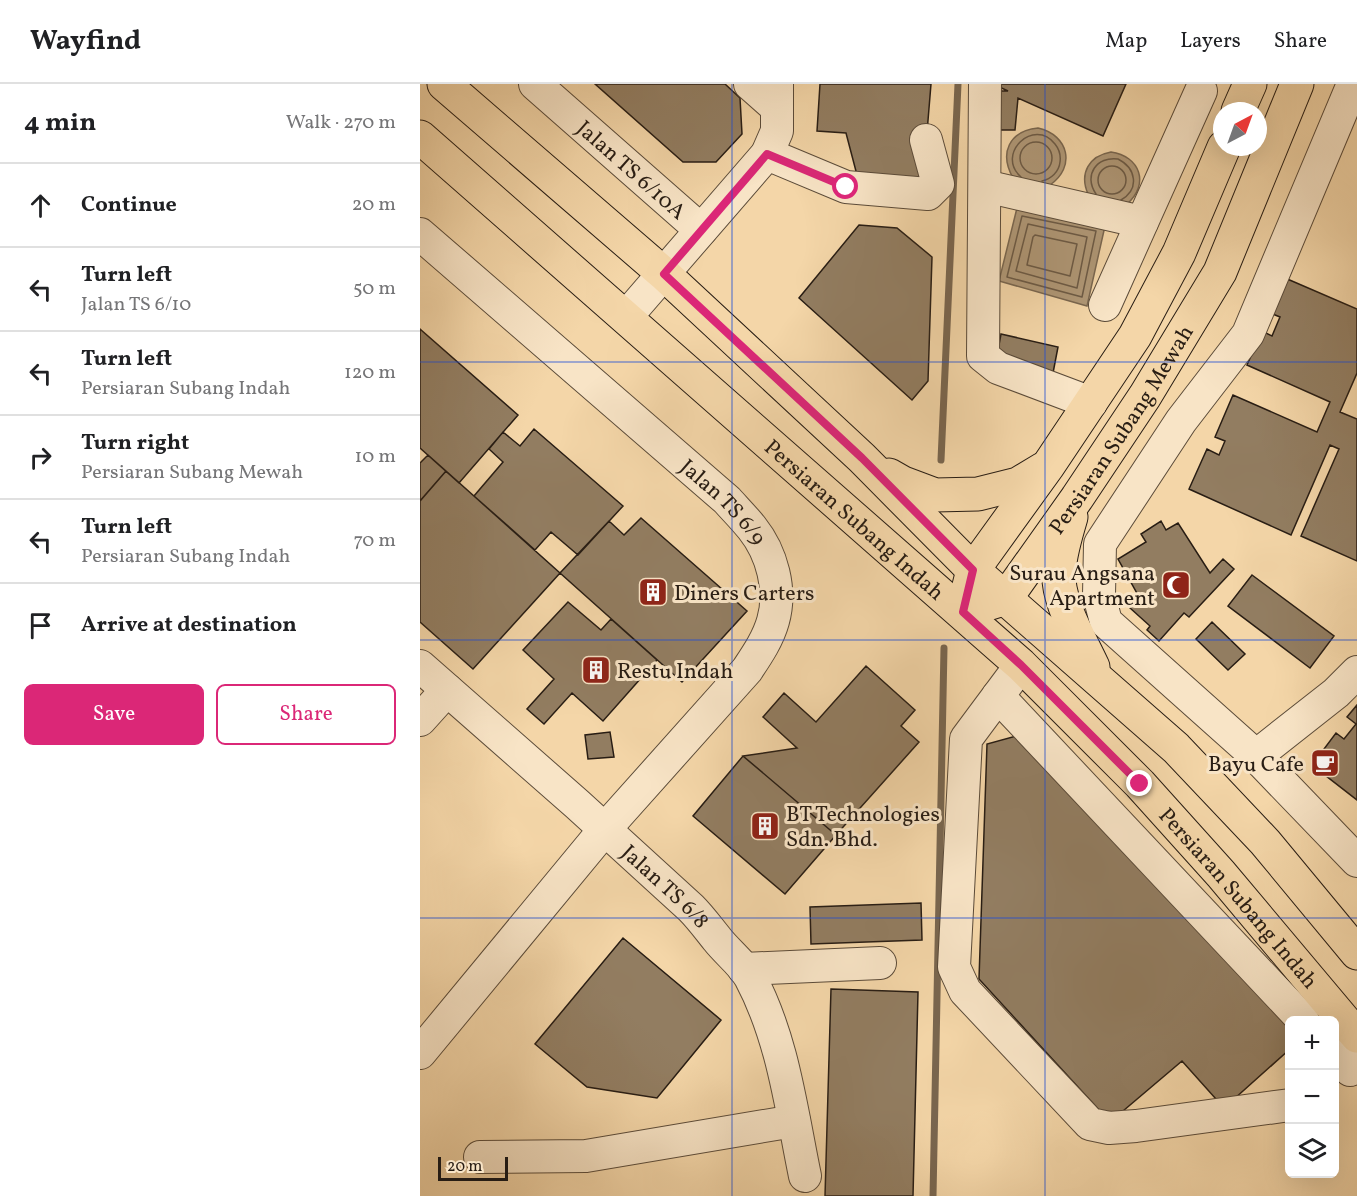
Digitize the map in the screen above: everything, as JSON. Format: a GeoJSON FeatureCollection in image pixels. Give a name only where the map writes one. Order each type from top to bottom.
{"type":"FeatureCollection","features":[{"type":"Feature","properties":{"kind":"main road","name":"Persiaran Subang Indah"},"geometry":{"type":"LineString","coordinates":[[444,84],[664,274],[862,458],[973,570],[1176,748],[1351,935]]}},
{"type":"Feature","properties":{"kind":"main road"},"geometry":{"type":"LineString","coordinates":[[1242,102],[1250,84]]}},
{"type":"Feature","properties":{"kind":"main road","name":"Persiaran Subang Mewah"},"geometry":{"type":"LineString","coordinates":[[1006,598],[1077,498],[1145,396],[1220,272],[1297,84]]}},
{"type":"Feature","properties":{"kind":"main road","name":"Persiaran Subang Indah"},"geometry":{"type":"LineString","coordinates":[[420,137],[1021,665],[1140,784],[1221,874],[1357,1036]]}},
{"type":"Feature","properties":{"kind":"main road","name":"Persiaran Subang Mewah"},"geometry":{"type":"LineString","coordinates":[[963,612],[973,570],[1048,466],[1135,336],[1179,254],[1220,156]]}},
{"type":"Feature","properties":{"kind":"main road"},"geometry":{"type":"LineString","coordinates":[[862,458],[903,483],[935,495],[978,494],[1018,484],[1048,466]]}},
{"type":"Feature","properties":{"kind":"main road"},"geometry":{"type":"LineString","coordinates":[[1077,498],[1064,541],[1059,580],[1070,619],[1099,679]]}},
{"type":"Feature","properties":{"kind":"main road"},"geometry":{"type":"LineString","coordinates":[[963,612],[1006,598]]}},
{"type":"Feature","properties":{"kind":"street","name":"Jalan TS 6/10A"},"geometry":{"type":"LineString","coordinates":[[535,84],[701,230]]}},
{"type":"Feature","properties":{"kind":"street"},"geometry":{"type":"LineString","coordinates":[[626,317],[767,154],[777,131],[777,96],[750,84]]}},
{"type":"Feature","properties":{"kind":"street"},"geometry":{"type":"LineString","coordinates":[[985,84],[983,356],[998,368],[1090,403]]}},
{"type":"Feature","properties":{"kind":"street"},"geometry":{"type":"LineString","coordinates":[[1353,84],[1248,334],[1181,421],[1100,544],[1099,595],[1106,622],[1256,756],[1357,861]]}},
{"type":"Feature","properties":{"kind":"street"},"geometry":{"type":"LineString","coordinates":[[1105,304],[1201,91]]}},
{"type":"Feature","properties":{"kind":"street"},"geometry":{"type":"LineString","coordinates":[[767,154],[846,187],[928,194],[938,184],[926,140]]}},
{"type":"Feature","properties":{"kind":"street"},"geometry":{"type":"LineString","coordinates":[[986,186],[1142,222]]}},
{"type":"Feature","properties":{"kind":"street","name":"Jalan TS 6/9"},"geometry":{"type":"LineString","coordinates":[[420,234],[727,500],[753,529],[770,560],[777,589],[774,620],[763,647],[747,670],[605,829],[420,1053]]}},
{"type":"Feature","properties":{"kind":"street"},"geometry":{"type":"LineString","coordinates":[[1145,396],[1181,421]]}},
{"type":"Feature","properties":{"kind":"street"},"geometry":{"type":"LineString","coordinates":[[1021,665],[966,739],[954,967],[965,992],[1090,1124],[1109,1128],[1136,1126],[1285,1106]]}},
{"type":"Feature","properties":{"kind":"street","name":"Jalan TS 6/8"},"geometry":{"type":"LineString","coordinates":[[420,666],[605,829],[705,922],[749,975],[772,1026],[783,1066],[805,1176]]}},
{"type":"Feature","properties":{"kind":"street"},"geometry":{"type":"LineString","coordinates":[[1256,756],[1336,693],[1357,672]]}},
{"type":"Feature","properties":{"kind":"street"},"geometry":{"type":"LineString","coordinates":[[420,720],[447,690]]}},
{"type":"Feature","properties":{"kind":"street"},"geometry":{"type":"LineString","coordinates":[[998,696],[1299,1016]]}},
{"type":"Feature","properties":{"kind":"street"},"geometry":{"type":"LineString","coordinates":[[744,969],[880,963]]}},
{"type":"Feature","properties":{"kind":"street"},"geometry":{"type":"LineString","coordinates":[[480,1157],[586,1156],[794,1121]]}},
{"type":"Feature","properties":{"kind":"water"},"geometry":{"type":"Polygon","coordinates":[[[1038,128],[1057,137],[1065,152],[1066,161],[1063,169],[1050,185],[1013,178],[1007,160],[1009,145],[1014,139],[1028,130],[1038,128]]]}},
{"type":"Feature","properties":{"kind":"water"},"geometry":{"type":"Polygon","coordinates":[[[1111,152],[1129,159],[1139,172],[1138,188],[1127,204],[1088,194],[1085,179],[1088,167],[1097,157],[1111,152]]]}},
{"type":"Feature","properties":{"kind":"water"},"geometry":{"type":"Polygon","coordinates":[[[1017,208],[1105,226],[1087,306],[999,281],[1017,208]]]}},
{"type":"Feature","properties":{"kind":"building"},"geometry":{"type":"Polygon","coordinates":[[[595,84],[725,84],[740,98],[742,134],[716,162],[683,162],[595,84]]]}},
{"type":"Feature","properties":{"kind":"building"},"geometry":{"type":"Polygon","coordinates":[[[820,84],[931,84],[923,181],[857,175],[846,133],[817,131],[820,84]]]}},
{"type":"Feature","properties":{"kind":"building"},"geometry":{"type":"Polygon","coordinates":[[[993,84],[1126,84],[1103,136],[1018,98],[1015,130],[986,130],[988,91],[1008,91],[993,84]]]}},
{"type":"Feature","properties":{"kind":"building"},"geometry":{"type":"Polygon","coordinates":[[[859,225],[897,228],[932,257],[928,381],[912,400],[799,298],[859,225]]]}},
{"type":"Feature","properties":{"kind":"building"},"geometry":{"type":"Polygon","coordinates":[[[1285,278],[1357,309],[1357,373],[1340,412],[1357,419],[1357,561],[1301,536],[1339,449],[1330,445],[1291,535],[1189,489],[1207,449],[1219,455],[1225,441],[1215,437],[1233,395],[1317,432],[1330,402],[1247,365],[1262,331],[1272,336],[1280,317],[1270,313],[1285,278]]]}},
{"type":"Feature","properties":{"kind":"building"},"geometry":{"type":"Polygon","coordinates":[[[420,329],[518,415],[459,483],[420,448],[420,329]]]}},
{"type":"Feature","properties":{"kind":"building"},"geometry":{"type":"Polygon","coordinates":[[[1001,334],[1058,347],[1053,373],[996,361],[1001,334]]]}},
{"type":"Feature","properties":{"kind":"building"},"geometry":{"type":"Polygon","coordinates":[[[534,429],[623,506],[578,555],[551,532],[535,550],[474,496],[503,462],[489,449],[503,432],[520,446],[534,429]]]}},
{"type":"Feature","properties":{"kind":"building"},"geometry":{"type":"Polygon","coordinates":[[[428,455],[446,471],[420,501],[420,463],[428,455]]]}},
{"type":"Feature","properties":{"kind":"building"},"geometry":{"type":"Polygon","coordinates":[[[446,471],[560,573],[473,669],[420,622],[420,501],[446,471]]]}},
{"type":"Feature","properties":{"kind":"building","name":"Diners Carters"},"geometry":{"type":"Polygon","coordinates":[[[641,518],[747,611],[682,682],[560,573],[609,521],[624,535],[641,518]]]}},
{"type":"Feature","properties":{"kind":"building","name":"Surau Angsana Apartment"},"geometry":{"type":"Polygon","coordinates":[[[1161,521],[1166,530],[1178,523],[1210,573],[1223,559],[1234,569],[1189,617],[1184,613],[1159,641],[1147,630],[1150,626],[1130,608],[1139,597],[1118,559],[1146,542],[1141,534],[1161,521]]]}},
{"type":"Feature","properties":{"kind":"building"},"geometry":{"type":"Polygon","coordinates":[[[1252,575],[1334,636],[1310,668],[1228,606],[1252,575]]]}},
{"type":"Feature","properties":{"kind":"building","name":"Restu Indah"},"geometry":{"type":"Polygon","coordinates":[[[568,602],[601,630],[611,619],[657,660],[603,721],[572,693],[544,724],[527,709],[554,679],[523,650],[568,602]]]}},
{"type":"Feature","properties":{"kind":"building"},"geometry":{"type":"Polygon","coordinates":[[[1212,622],[1245,654],[1228,670],[1196,639],[1212,622]]]}},
{"type":"Feature","properties":{"kind":"building"},"geometry":{"type":"Polygon","coordinates":[[[866,666],[915,710],[901,726],[919,742],[836,835],[743,756],[797,748],[763,717],[784,693],[816,722],[866,666]]]}},
{"type":"Feature","properties":{"kind":"building"},"geometry":{"type":"Polygon","coordinates":[[[1357,705],[1357,800],[1312,765],[1336,733],[1344,739],[1356,724],[1347,717],[1357,705]]]}},
{"type":"Feature","properties":{"kind":"building"},"geometry":{"type":"Polygon","coordinates":[[[610,732],[614,757],[588,759],[585,735],[610,732]]]}},
{"type":"Feature","properties":{"kind":"building"},"geometry":{"type":"Polygon","coordinates":[[[1016,736],[1285,1022],[1285,1053],[1224,1108],[1182,1061],[1110,1122],[979,979],[987,744],[1016,736]]]}},
{"type":"Feature","properties":{"kind":"building","name":"BT Technologies Sdn. Bhd."},"geometry":{"type":"Polygon","coordinates":[[[743,756],[836,835],[785,894],[693,816],[743,756]]]}},
{"type":"Feature","properties":{"kind":"building"},"geometry":{"type":"Polygon","coordinates":[[[921,903],[922,940],[811,944],[810,907],[921,903]]]}},
{"type":"Feature","properties":{"kind":"building"},"geometry":{"type":"Polygon","coordinates":[[[623,938],[721,1020],[657,1098],[587,1087],[535,1044],[623,938]]]}},
{"type":"Feature","properties":{"kind":"building"},"geometry":{"type":"Polygon","coordinates":[[[831,989],[918,992],[913,1196],[825,1196],[831,989]]]}},
{"type":"Feature","properties":{"kind":"waterway"},"geometry":{"type":"LineString","coordinates":[[941,460],[958,84]]}},
{"type":"Feature","properties":{"kind":"waterway"},"geometry":{"type":"LineString","coordinates":[[933,1196],[944,648]]}},
{"type":"Feature","properties":{"kind":"place","name":"Surau Angsana Apartment"},"geometry":{"type":"Point","coordinates":[1176,585]}},
{"type":"Feature","properties":{"kind":"place","name":"Diners Carters"},"geometry":{"type":"Point","coordinates":[653,592]}},
{"type":"Feature","properties":{"kind":"place","name":"Restu Indah"},"geometry":{"type":"Point","coordinates":[596,670]}},
{"type":"Feature","properties":{"kind":"place","name":"Bayu Cafe"},"geometry":{"type":"Point","coordinates":[1325,763]}},
{"type":"Feature","properties":{"kind":"place","name":"BT Technologies Sdn. Bhd."},"geometry":{"type":"Point","coordinates":[765,826]}},
{"type":"Feature","properties":{"kind":"route"},"geometry":{"type":"LineString","coordinates":[[846,187],[767,154],[664,274],[862,458],[973,570],[963,612],[1021,665],[1140,784]]}}]}
